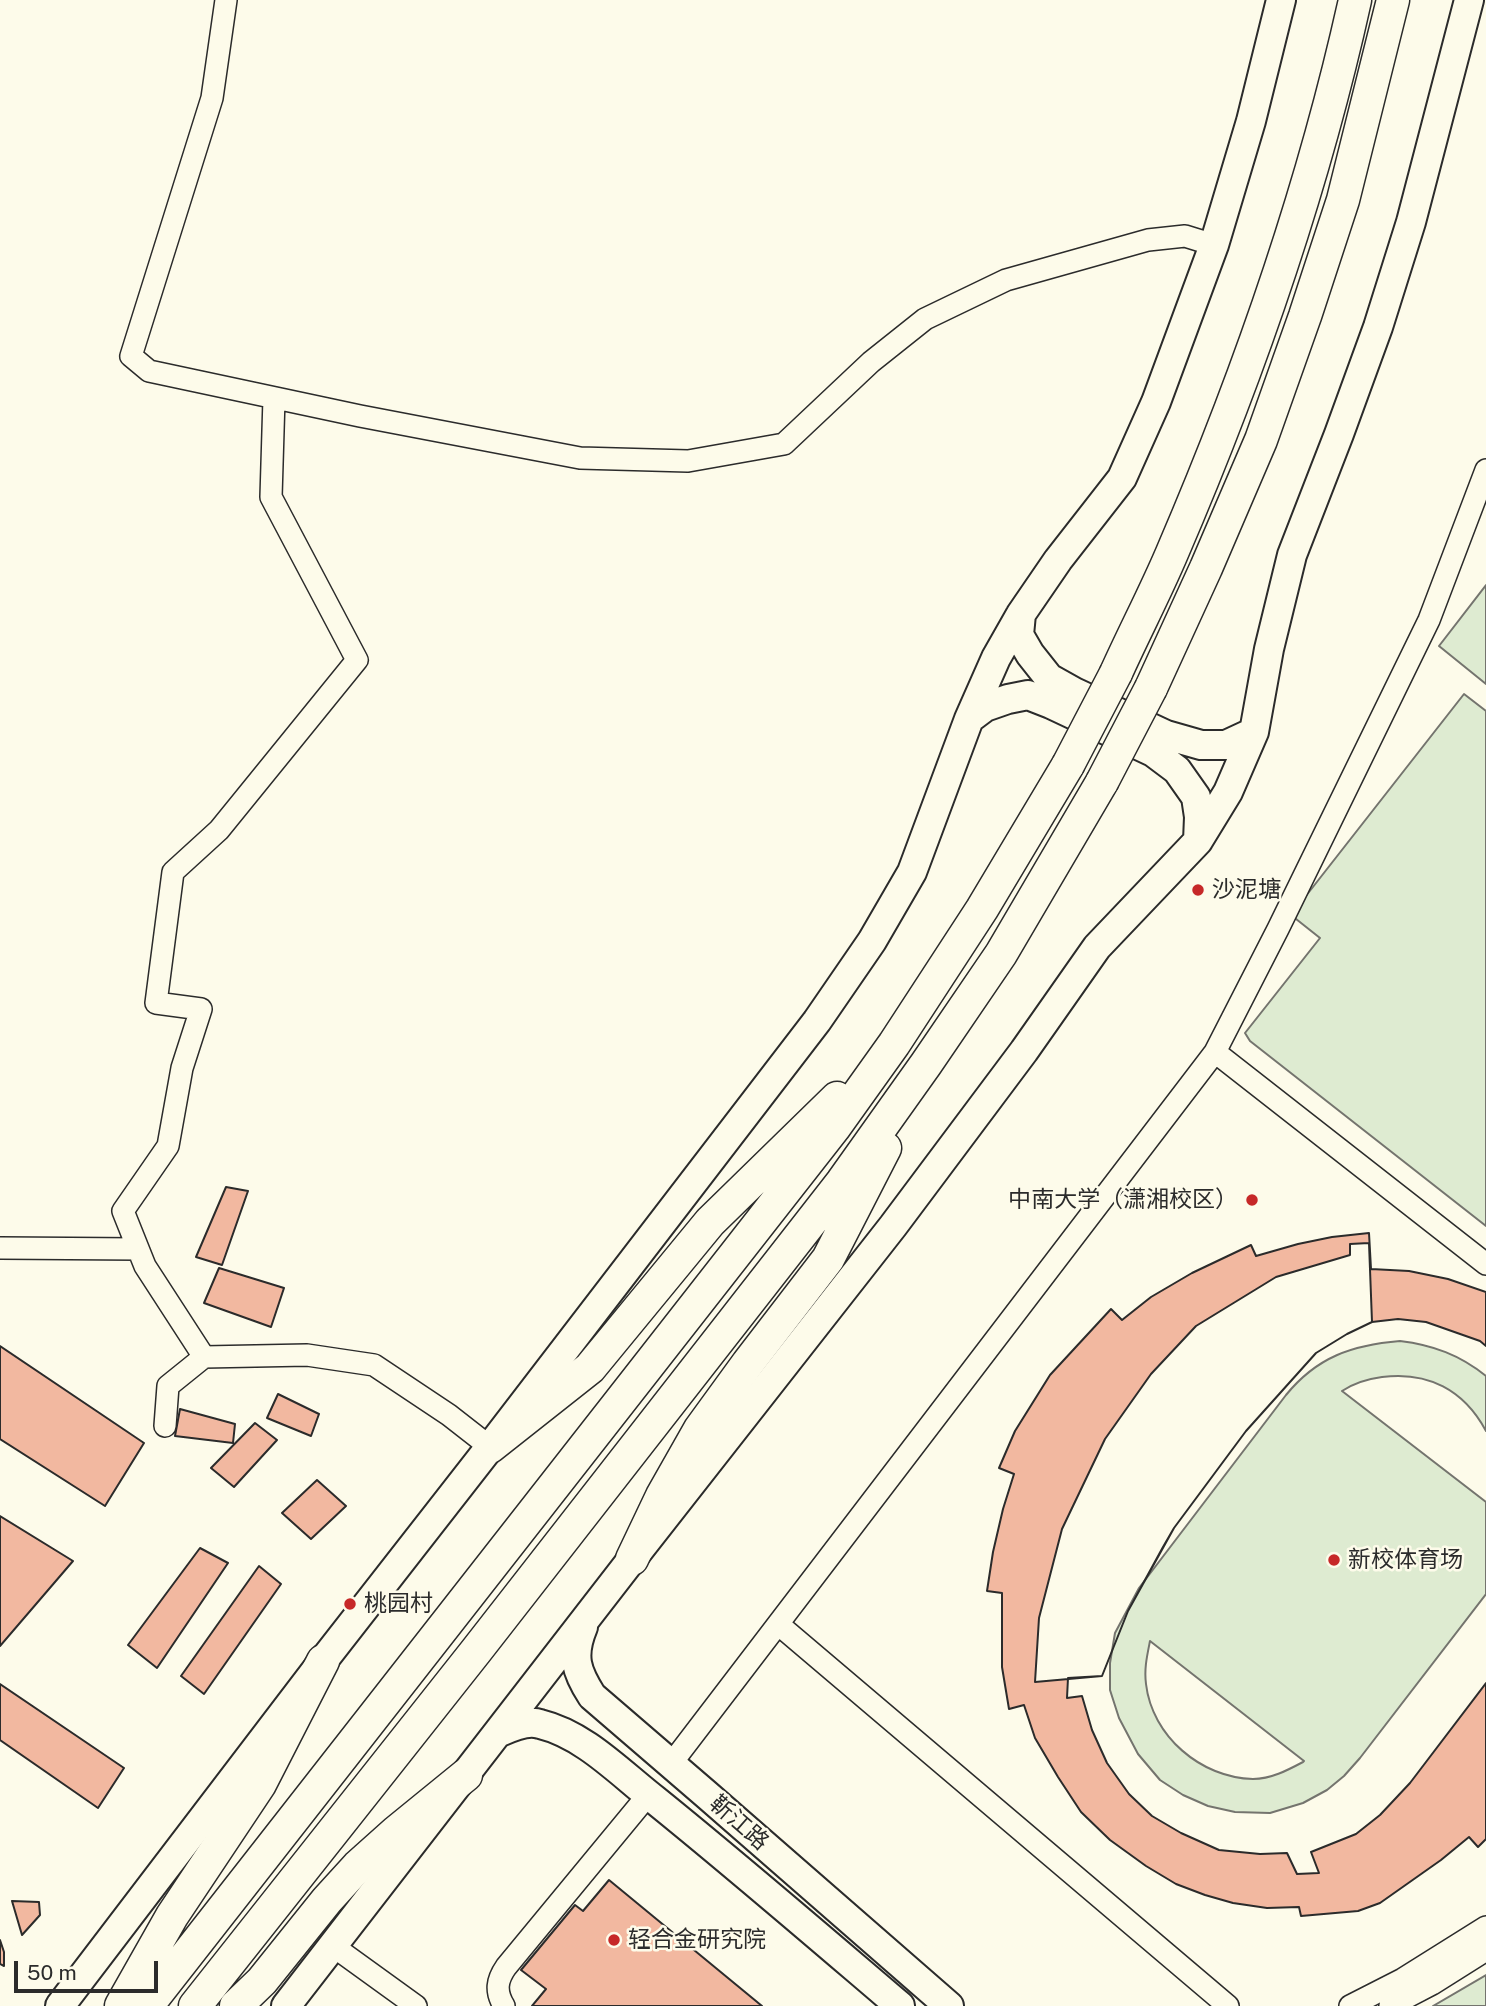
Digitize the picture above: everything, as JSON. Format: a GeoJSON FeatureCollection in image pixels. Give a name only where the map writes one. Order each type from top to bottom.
{"type":"FeatureCollection","features":[{"type":"Feature","properties":{"kind":"highway"},"geometry":{"type":"LineString","coordinates":[[147,2006],[834,1128],[894,1044],[982,909],[1068,765],[1116,673],[1171,556],[1222,432],[1268,310],[1306,187],[1355,0]]}},
{"type":"Feature","properties":{"kind":"highway"},"geometry":{"type":"LineString","coordinates":[[195,2006],[842,1182],[1001,954],[1102,782],[1151,688],[1261,440],[1343,200],[1393,0]]}},
{"type":"Feature","properties":{"kind":"highway"},"geometry":{"type":"LineString","coordinates":[[490,1447],[590,1368],[710,1222],[894,1044]]}},
{"type":"Feature","properties":{"kind":"highway"},"geometry":{"type":"LineString","coordinates":[[632,1559],[662,1496],[700,1429],[828,1259],[926,1064]]}},
{"type":"Feature","properties":{"kind":"highway"},"geometry":{"type":"LineString","coordinates":[[121,2006],[172,1916],[260,1784],[323,1661]]}},
{"type":"Feature","properties":{"kind":"highway"},"geometry":{"type":"LineString","coordinates":[[236,2006],[262,1982],[327,1900],[358,1867],[466,1774]]}},
{"type":"Feature","properties":{"kind":"main road"},"geometry":{"type":"LineString","coordinates":[[60,2006],[817,1021],[872,941],[912,872],[969,719],[996,658],[1021,614],[1058,560],[1122,478],[1156,402],[1214,245],[1251,121],[1281,0]]}},
{"type":"Feature","properties":{"kind":"main road"},"geometry":{"type":"LineString","coordinates":[[286,2006],[893,1226],[1016,1062],[1097,947],[1198,841],[1228,792],[1254,732],[1269,649],[1292,555],[1382,314],[1411,222],[1469,0]]}},
{"type":"Feature","properties":{"kind":"main road"},"geometry":{"type":"LineString","coordinates":[[1021,614],[1019,635],[1030,654],[1049,678],[1074,692],[1166,735],[1201,745],[1226,745],[1254,732]]}},
{"type":"Feature","properties":{"kind":"main road"},"geometry":{"type":"LineString","coordinates":[[969,719],[985,707],[1028,695],[1153,752],[1177,771],[1196,797],[1198,841]]}},
{"type":"Feature","properties":{"kind":"main road","name":"靳江路"},"geometry":{"type":"LineString","coordinates":[[587,1618],[576,1643],[576,1665],[592,1696],[949,2006]]}},
{"type":"Feature","properties":{"kind":"main road","name":"靳江路"},"geometry":{"type":"LineString","coordinates":[[499,1732],[515,1726],[538,1723],[566,1734],[588,1747],[900,2006]]}},
{"type":"Feature","properties":{"kind":"street"},"geometry":{"type":"LineString","coordinates":[[226,0],[212,99],[131,356],[149,371],[580,458],[688,461],[784,444],[871,362],[925,319],[1006,281],[1148,240],[1185,236],[1214,245]]}},
{"type":"Feature","properties":{"kind":"street"},"geometry":{"type":"LineString","coordinates":[[204,1357],[145,1266],[123,1211],[168,1146],[183,1069],[201,1010],[156,1003],[173,872],[219,830],[357,660],[271,496],[274,398]]}},
{"type":"Feature","properties":{"kind":"street"},"geometry":{"type":"LineString","coordinates":[[671,1764],[1215,1052],[1429,620],[1486,470]]}},
{"type":"Feature","properties":{"kind":"street"},"geometry":{"type":"LineString","coordinates":[[1215,1052],[1486,1264]]}},
{"type":"Feature","properties":{"kind":"street"},"geometry":{"type":"LineString","coordinates":[[0,1248],[138,1249]]}},
{"type":"Feature","properties":{"kind":"street"},"geometry":{"type":"LineString","coordinates":[[165,1426],[168,1386],[204,1357],[307,1354],[373,1366],[449,1415],[490,1447]]}},
{"type":"Feature","properties":{"kind":"street"},"geometry":{"type":"LineString","coordinates":[[778,1624],[1228,2006]]}},
{"type":"Feature","properties":{"kind":"street"},"geometry":{"type":"LineString","coordinates":[[504,2006],[499,1998],[499,1977],[648,1795]]}},
{"type":"Feature","properties":{"kind":"street"},"geometry":{"type":"LineString","coordinates":[[1350,2006],[1403,1979],[1486,1927]]}},
{"type":"Feature","properties":{"kind":"street"},"geometry":{"type":"LineString","coordinates":[[333,1946],[416,2006]]}},
{"type":"Feature","properties":{"kind":"street"},"geometry":{"type":"LineString","coordinates":[[1390,2006],[1432,1984],[1486,1950]]}},
{"type":"Feature","properties":{"kind":"green space"},"geometry":{"type":"Polygon","coordinates":[[[1486,585],[1486,684],[1439,646],[1486,585]]]}},
{"type":"Feature","properties":{"kind":"green space"},"geometry":{"type":"Polygon","coordinates":[[[1464,694],[1486,711],[1486,1226],[1250,1041],[1245,1033],[1320,938],[1291,915],[1464,694]]]}},
{"type":"Feature","properties":{"kind":"green space"},"geometry":{"type":"Polygon","coordinates":[[[1400,1341],[1435,1348],[1466,1362],[1486,1376],[1486,1431],[1467,1404],[1456,1394],[1443,1386],[1415,1377],[1371,1379],[1342,1391],[1486,1502],[1486,1594],[1360,1758],[1327,1790],[1303,1803],[1270,1813],[1235,1812],[1208,1806],[1183,1795],[1160,1780],[1138,1754],[1119,1718],[1110,1690],[1110,1663],[1115,1633],[1139,1588],[1298,1382],[1323,1362],[1337,1355],[1400,1341]],[[1150,1641],[1145,1673],[1150,1703],[1158,1721],[1182,1751],[1215,1771],[1253,1779],[1279,1774],[1304,1761],[1150,1641]]]}},
{"type":"Feature","properties":{"kind":"green space"},"geometry":{"type":"Polygon","coordinates":[[[1486,1975],[1486,2006],[1433,2006],[1486,1975]]]}},
{"type":"Feature","properties":{"kind":"building"},"geometry":{"type":"Polygon","coordinates":[[[226,1187],[248,1191],[222,1265],[196,1257],[226,1187]]]}},
{"type":"Feature","properties":{"kind":"building"},"geometry":{"type":"Polygon","coordinates":[[[1369,1233],[1371,1269],[1409,1271],[1448,1279],[1486,1292],[1486,1346],[1480,1341],[1426,1322],[1398,1319],[1372,1322],[1316,1353],[1246,1431],[1174,1528],[1128,1611],[1102,1676],[1068,1678],[1067,1698],[1082,1696],[1092,1730],[1107,1763],[1129,1794],[1152,1816],[1219,1850],[1260,1854],[1287,1853],[1297,1874],[1319,1873],[1311,1852],[1356,1834],[1380,1815],[1410,1783],[1486,1683],[1486,1839],[1478,1847],[1469,1837],[1380,1903],[1358,1911],[1301,1916],[1299,1907],[1267,1908],[1205,1895],[1176,1884],[1146,1866],[1110,1840],[1081,1812],[1035,1738],[1024,1705],[1009,1709],[1002,1667],[1002,1593],[987,1591],[993,1552],[1014,1474],[999,1468],[1015,1431],[1050,1375],[1111,1309],[1122,1320],[1151,1297],[1192,1273],[1251,1245],[1256,1256],[1332,1237],[1369,1233]]]}},
{"type":"Feature","properties":{"kind":"building"},"geometry":{"type":"Polygon","coordinates":[[[1369,1243],[1372,1322],[1316,1353],[1246,1431],[1174,1528],[1128,1611],[1102,1676],[1035,1682],[1039,1618],[1062,1529],[1105,1439],[1151,1374],[1196,1326],[1276,1277],[1350,1255],[1350,1244],[1369,1243]]]}},
{"type":"Feature","properties":{"kind":"building"},"geometry":{"type":"Polygon","coordinates":[[[219,1268],[284,1288],[271,1327],[204,1303],[219,1268]]]}},
{"type":"Feature","properties":{"kind":"building"},"geometry":{"type":"Polygon","coordinates":[[[0,1346],[144,1443],[105,1506],[0,1439],[0,1346]]]}},
{"type":"Feature","properties":{"kind":"building"},"geometry":{"type":"Polygon","coordinates":[[[278,1394],[319,1414],[311,1436],[267,1418],[278,1394]]]}},
{"type":"Feature","properties":{"kind":"building"},"geometry":{"type":"Polygon","coordinates":[[[180,1409],[235,1424],[233,1443],[175,1436],[180,1409]]]}},
{"type":"Feature","properties":{"kind":"building"},"geometry":{"type":"Polygon","coordinates":[[[255,1423],[277,1440],[234,1487],[211,1468],[255,1423]]]}},
{"type":"Feature","properties":{"kind":"building"},"geometry":{"type":"Polygon","coordinates":[[[317,1480],[346,1506],[311,1539],[282,1513],[317,1480]]]}},
{"type":"Feature","properties":{"kind":"building"},"geometry":{"type":"Polygon","coordinates":[[[0,1516],[73,1561],[0,1646],[0,1516]]]}},
{"type":"Feature","properties":{"kind":"building"},"geometry":{"type":"Polygon","coordinates":[[[200,1548],[228,1563],[157,1668],[128,1645],[200,1548]]]}},
{"type":"Feature","properties":{"kind":"building"},"geometry":{"type":"Polygon","coordinates":[[[259,1566],[281,1584],[204,1694],[181,1676],[259,1566]]]}},
{"type":"Feature","properties":{"kind":"building"},"geometry":{"type":"Polygon","coordinates":[[[0,1684],[124,1768],[98,1808],[0,1740],[0,1684]]]}},
{"type":"Feature","properties":{"kind":"building","name":"轻合金研究院"},"geometry":{"type":"Polygon","coordinates":[[[609,1880],[762,2006],[532,2006],[546,1989],[521,1970],[575,1905],[583,1911],[609,1880]]]}},
{"type":"Feature","properties":{"kind":"building"},"geometry":{"type":"Polygon","coordinates":[[[12,1901],[39,1902],[40,1915],[22,1935],[12,1901]]]}},
{"type":"Feature","properties":{"kind":"building"},"geometry":{"type":"Polygon","coordinates":[[[0,1940],[4,1952],[4,1966],[0,1964],[0,1940]]]}},
{"type":"Feature","properties":{"kind":"place","name":"沙泥塘"},"geometry":{"type":"Point","coordinates":[1198,890]}},
{"type":"Feature","properties":{"kind":"place","name":"中南大学（潇湘校区）"},"geometry":{"type":"Point","coordinates":[1252,1200]}},
{"type":"Feature","properties":{"kind":"place","name":"新校体育场"},"geometry":{"type":"Point","coordinates":[1334,1560]}},
{"type":"Feature","properties":{"kind":"place","name":"桃园村"},"geometry":{"type":"Point","coordinates":[350,1604]}},
{"type":"Feature","properties":{"kind":"place","name":"轻合金研究院"},"geometry":{"type":"Point","coordinates":[614,1940]}}]}
